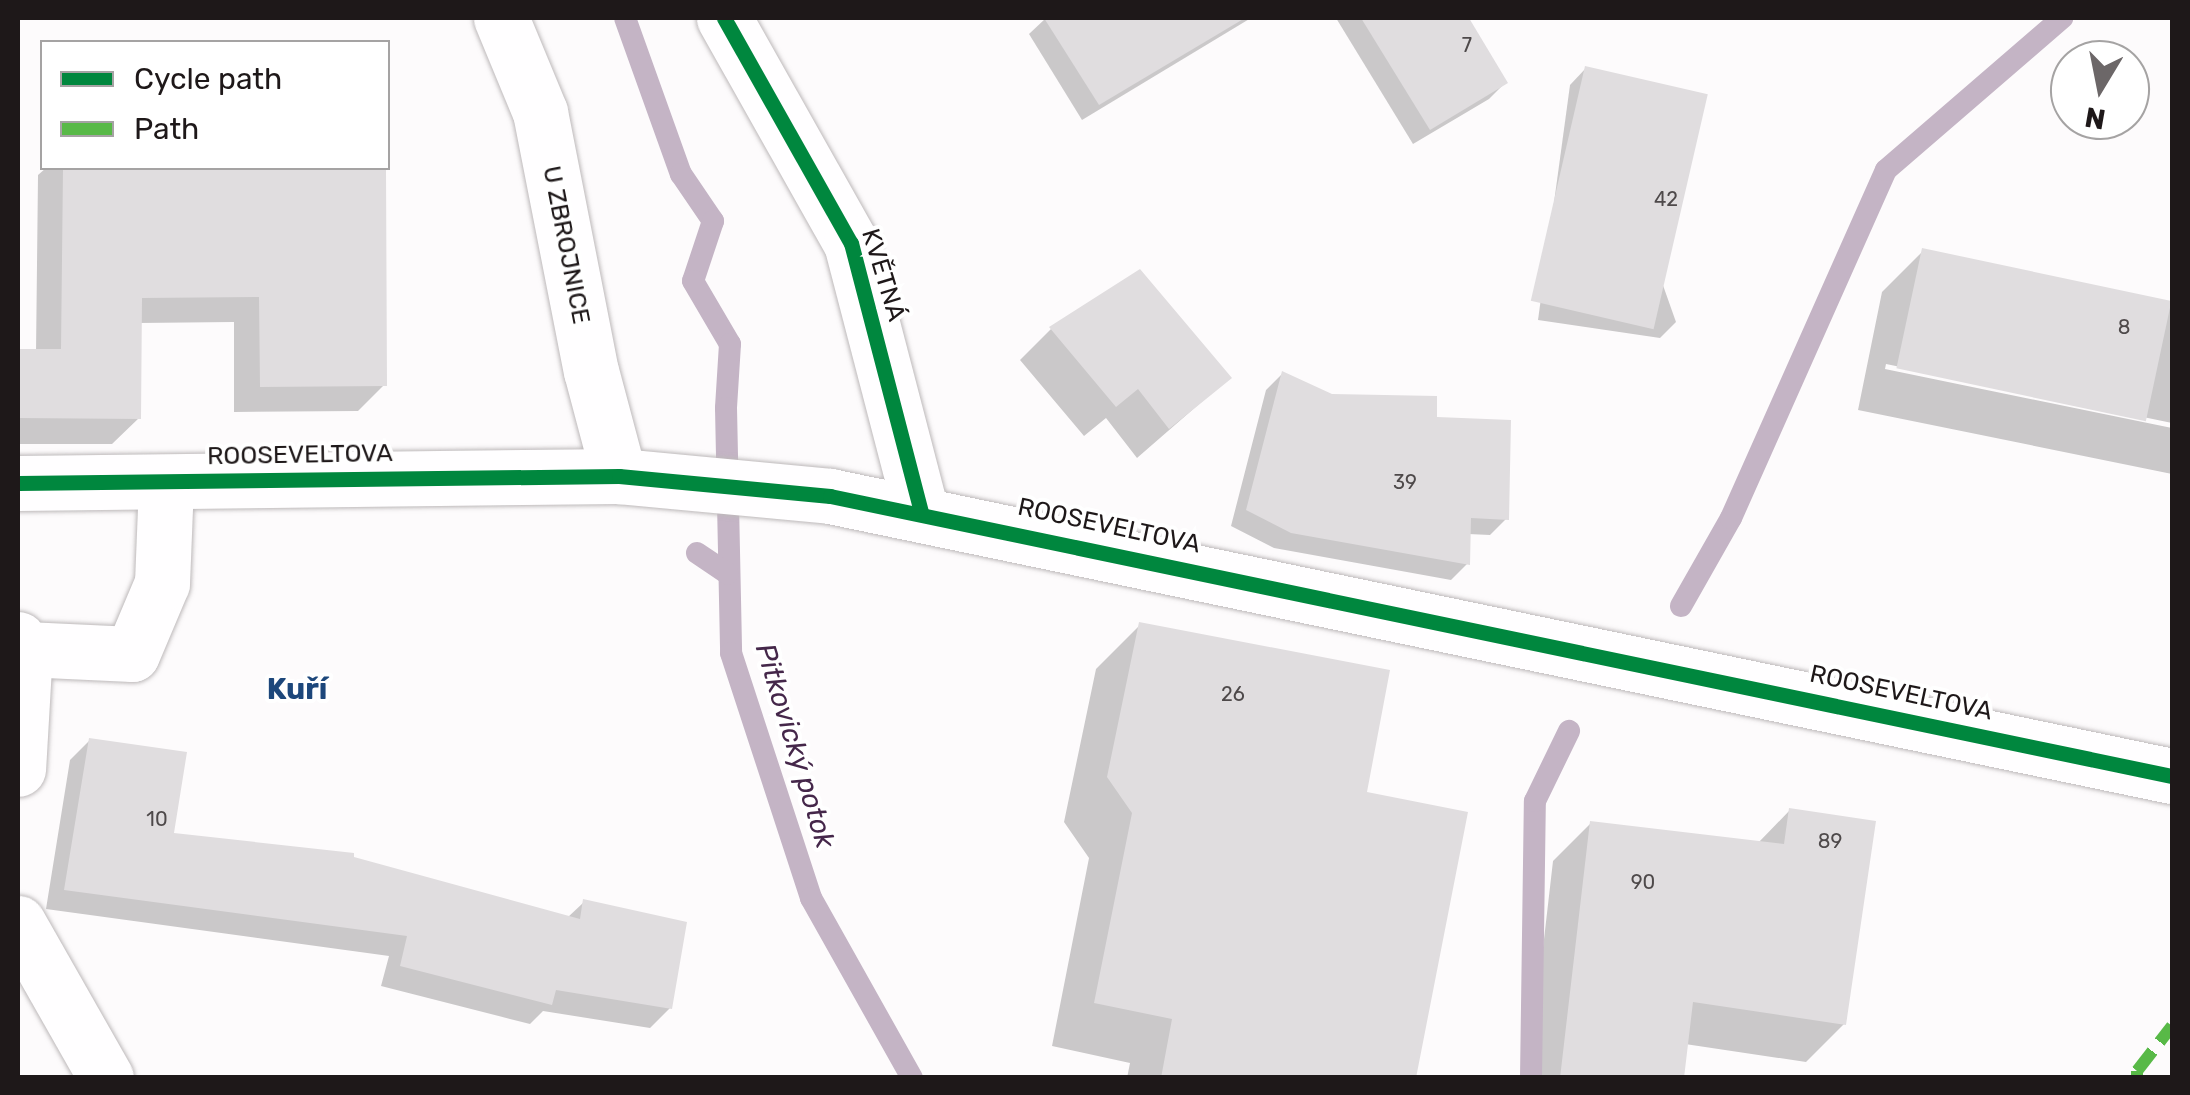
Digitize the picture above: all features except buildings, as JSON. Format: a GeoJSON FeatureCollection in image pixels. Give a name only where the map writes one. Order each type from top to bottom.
{"type":"FeatureCollection","features":[{"type":"Feature","properties":{"kind":"street","name":"U ZBROJNICE"},"geometry":{"type":"LineString","coordinates":[[500,18],[540,112],[591,371],[645,480]]}},
{"type":"Feature","properties":{"kind":"street","name":"KVĚTNÁ"},"geometry":{"type":"LineString","coordinates":[[724,18],[851,243],[921,512]]}},
{"type":"Feature","properties":{"kind":"street","name":"ROOSEVELTOVA"},"geometry":{"type":"LineString","coordinates":[[18,483],[645,480],[830,496],[2172,776]]}},
{"type":"Feature","properties":{"kind":"street"},"geometry":{"type":"LineString","coordinates":[[18,769],[21,644],[132,654],[162,583],[166,482]]}},
{"type":"Feature","properties":{"kind":"street"},"geometry":{"type":"LineString","coordinates":[[18,922],[106,1078]]}},
{"type":"Feature","properties":{"kind":"waterway","name":"Pitkovický potok"},"geometry":{"type":"LineString","coordinates":[[625,18],[681,174],[713,221],[693,281],[730,344],[726,408],[731,653],[811,898],[912,1078]]}},
{"type":"Feature","properties":{"kind":"waterway"},"geometry":{"type":"LineString","coordinates":[[1681,606],[1731,518],[1886,170],[2062,18]]}},
{"type":"Feature","properties":{"kind":"waterway"},"geometry":{"type":"LineString","coordinates":[[697,553],[728,574]]}},
{"type":"Feature","properties":{"kind":"waterway"},"geometry":{"type":"LineString","coordinates":[[1531,1078],[1535,801],[1569,731]]}},
{"type":"Feature","properties":{"kind":"marked path"},"geometry":{"type":"LineString","coordinates":[[2137,1078],[2137,1071],[2172,1026]]}},
{"type":"Feature","properties":{"kind":"cycle path"},"geometry":{"type":"LineString","coordinates":[[724,18],[851,243],[921,512]]}},
{"type":"Feature","properties":{"kind":"cycle path"},"geometry":{"type":"LineString","coordinates":[[18,483],[619,476],[830,496],[2172,776]]}},
{"type":"Feature","properties":{"kind":"district","name":"Kuří"},"geometry":{"type":"Point","coordinates":[297,689]}}]}
